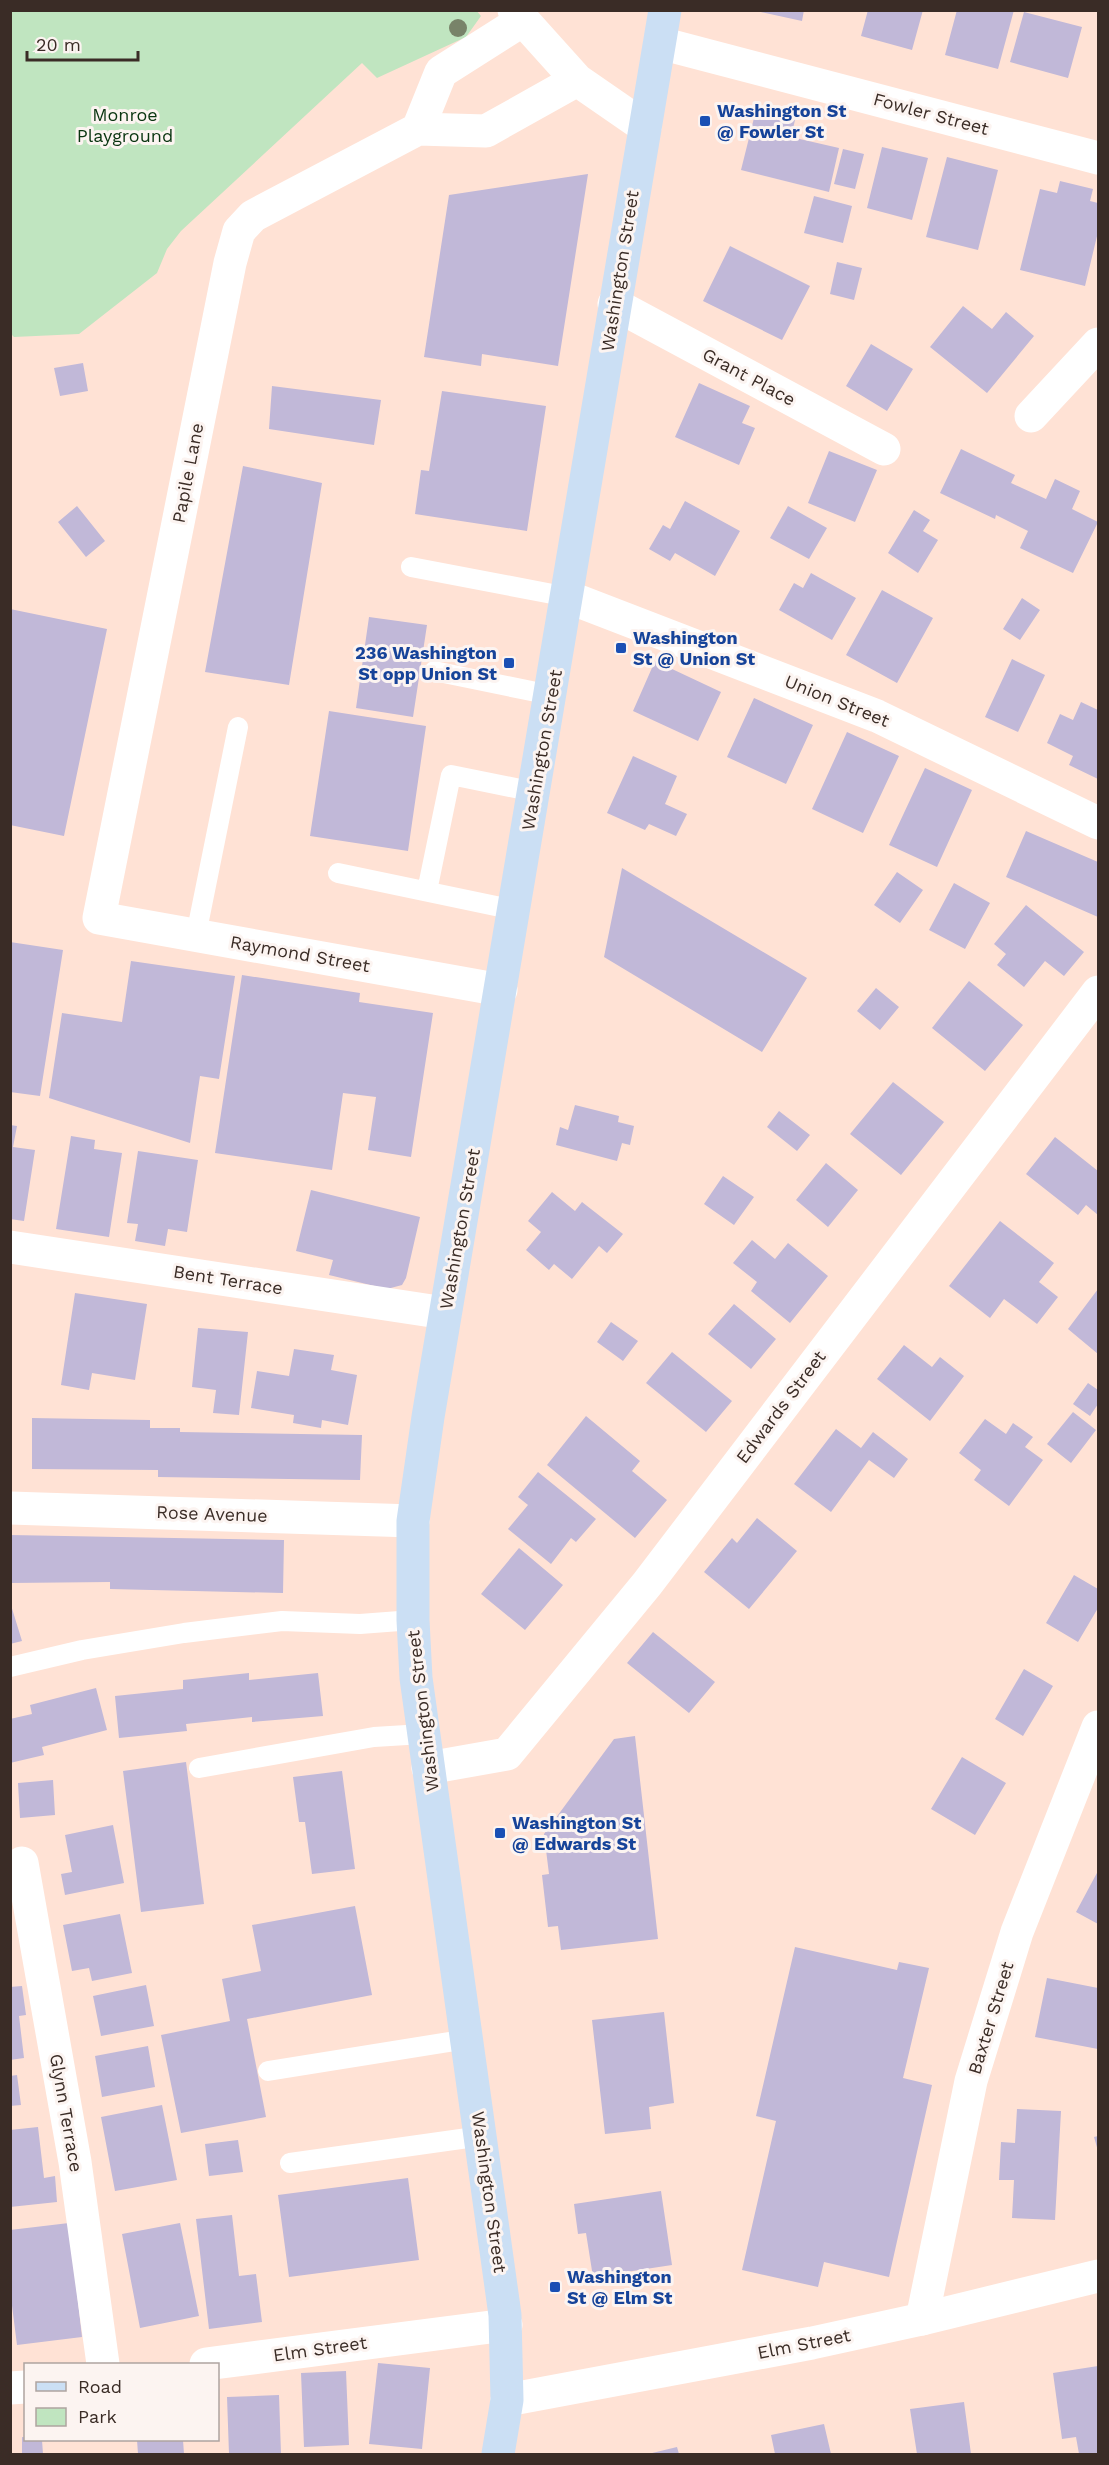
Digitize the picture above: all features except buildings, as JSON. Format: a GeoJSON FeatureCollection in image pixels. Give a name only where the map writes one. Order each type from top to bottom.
{"type":"FeatureCollection","features":[{"type":"Feature","properties":{"kind":"main road","name":"Washington Street"},"geometry":{"type":"LineString","coordinates":[[498,2454],[507,2400],[506,2325],[482,2136],[423,1734],[412,1620],[413,1521],[445,1313],[568,597],[665,10]]}},
{"type":"Feature","properties":{"kind":"street"},"geometry":{"type":"LineString","coordinates":[[418,129],[441,72],[518,15],[578,80],[645,128]]}},
{"type":"Feature","properties":{"kind":"street","name":"Fowler Street"},"geometry":{"type":"LineString","coordinates":[[660,43],[1098,158]]}},
{"type":"Feature","properties":{"kind":"street","name":"Papile Lane"},"geometry":{"type":"LineString","coordinates":[[99,918],[230,263],[239,231],[253,216],[418,129],[486,131],[578,80]]}},
{"type":"Feature","properties":{"kind":"street","name":"Grant Place"},"geometry":{"type":"LineString","coordinates":[[615,304],[884,449]]}},
{"type":"Feature","properties":{"kind":"street"},"geometry":{"type":"LineString","coordinates":[[1031,416],[1098,344]]}},
{"type":"Feature","properties":{"kind":"street","name":"Union Street"},"geometry":{"type":"LineString","coordinates":[[568,597],[877,716],[1098,823]]}},
{"type":"Feature","properties":{"kind":"street","name":"Raymond Street"},"geometry":{"type":"LineString","coordinates":[[99,918],[501,990]]}},
{"type":"Feature","properties":{"kind":"street","name":"Edwards Street"},"geometry":{"type":"LineString","coordinates":[[428,1768],[507,1754],[647,1584],[1098,992]]}},
{"type":"Feature","properties":{"kind":"street","name":"Bent Terrace"},"geometry":{"type":"LineString","coordinates":[[10,1247],[445,1313]]}},
{"type":"Feature","properties":{"kind":"street","name":"Rose Avenue"},"geometry":{"type":"LineString","coordinates":[[10,1508],[413,1521]]}},
{"type":"Feature","properties":{"kind":"street","name":"Baxter Street"},"geometry":{"type":"LineString","coordinates":[[922,2319],[971,2081],[1017,1932],[1098,1727]]}},
{"type":"Feature","properties":{"kind":"street","name":"Glynn Terrace"},"geometry":{"type":"LineString","coordinates":[[22,1863],[75,2162],[103,2363]]}},
{"type":"Feature","properties":{"kind":"street","name":"Elm Street"},"geometry":{"type":"LineString","coordinates":[[507,2400],[922,2319],[1098,2276]]}},
{"type":"Feature","properties":{"kind":"street","name":"Elm Street"},"geometry":{"type":"LineString","coordinates":[[214,2363],[506,2325]]}},
{"type":"Feature","properties":{"kind":"lane"},"geometry":{"type":"LineString","coordinates":[[411,567],[568,597]]}},
{"type":"Feature","properties":{"kind":"lane"},"geometry":{"type":"LineString","coordinates":[[434,671],[551,695]]}},
{"type":"Feature","properties":{"kind":"lane"},"geometry":{"type":"LineString","coordinates":[[196,935],[238,727]]}},
{"type":"Feature","properties":{"kind":"lane"},"geometry":{"type":"LineString","coordinates":[[427,891],[450,775],[535,792]]}},
{"type":"Feature","properties":{"kind":"lane"},"geometry":{"type":"LineString","coordinates":[[338,873],[515,910]]}},
{"type":"Feature","properties":{"kind":"lane"},"geometry":{"type":"LineString","coordinates":[[10,1666],[116,1644],[282,1621],[360,1624],[412,1620]]}},
{"type":"Feature","properties":{"kind":"lane"},"geometry":{"type":"LineString","coordinates":[[199,1767],[374,1737],[423,1734]]}},
{"type":"Feature","properties":{"kind":"lane"},"geometry":{"type":"LineString","coordinates":[[268,2071],[468,2039]]}},
{"type":"Feature","properties":{"kind":"lane"},"geometry":{"type":"LineString","coordinates":[[290,2163],[482,2136]]}},
{"type":"Feature","properties":{"kind":"green space","name":"Monroe Playground"},"geometry":{"type":"Polygon","coordinates":[[[476,10],[481,16],[466,37],[377,78],[362,63],[181,231],[167,249],[157,273],[79,334],[14,337],[10,333],[10,11],[476,10]]]}},
{"type":"Feature","properties":{"kind":"place","name":"Washington St @ Fowler St"},"geometry":{"type":"Point","coordinates":[705,121]}},
{"type":"Feature","properties":{"kind":"place","name":"Washington St @ Union St"},"geometry":{"type":"Point","coordinates":[621,648]}},
{"type":"Feature","properties":{"kind":"place","name":"236 Washington St opp Union St"},"geometry":{"type":"Point","coordinates":[509,663]}},
{"type":"Feature","properties":{"kind":"place","name":"Washington St @ Edwards St"},"geometry":{"type":"Point","coordinates":[500,1833]}},
{"type":"Feature","properties":{"kind":"place","name":"Washington St @ Elm St"},"geometry":{"type":"Point","coordinates":[555,2287]}}]}
